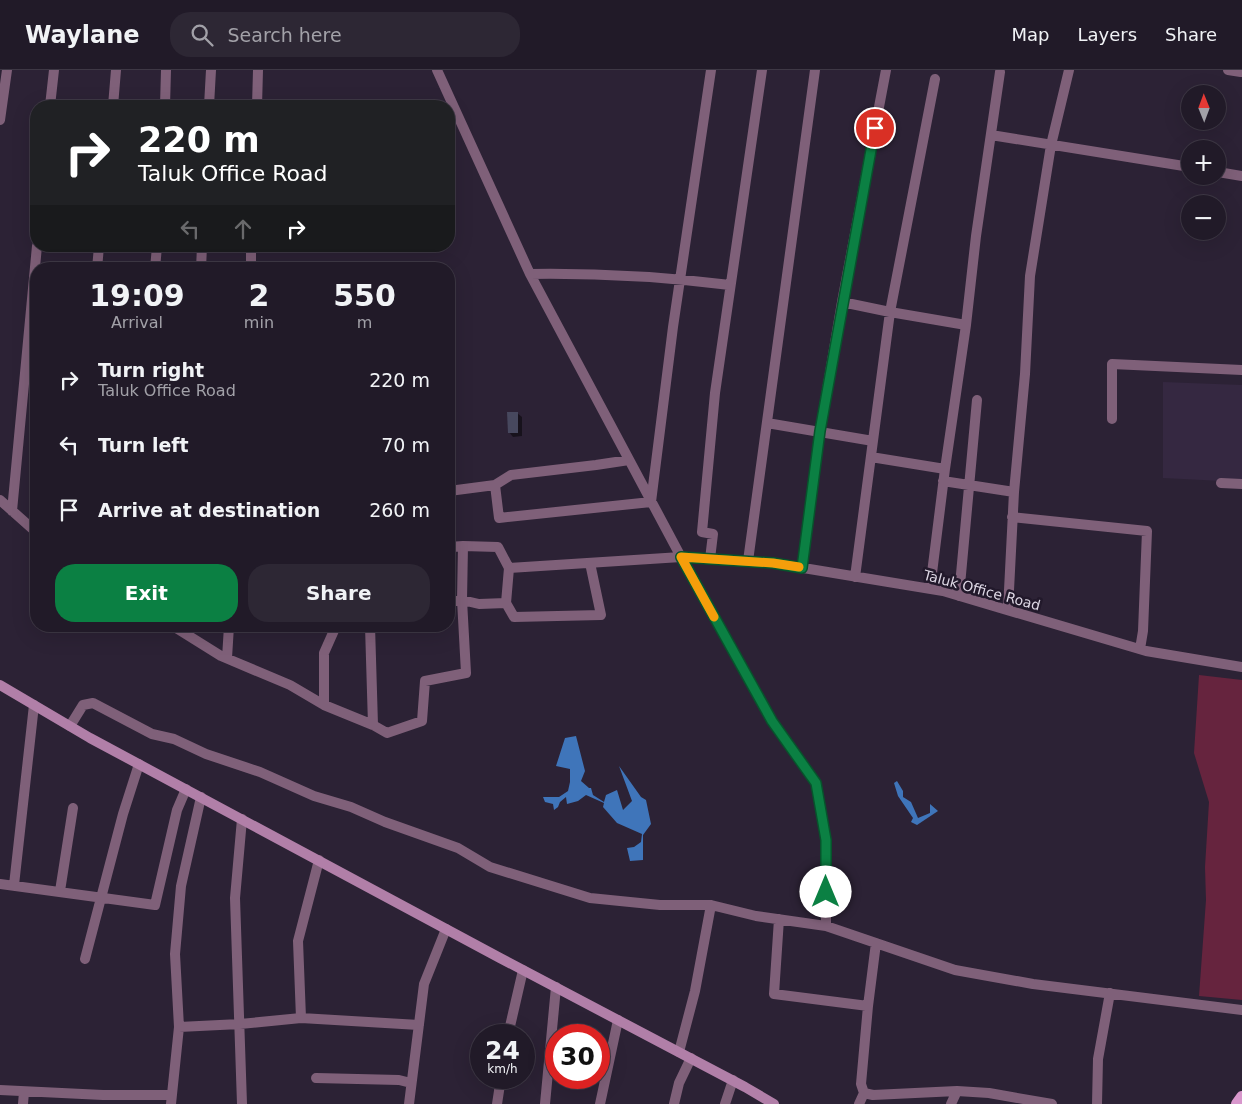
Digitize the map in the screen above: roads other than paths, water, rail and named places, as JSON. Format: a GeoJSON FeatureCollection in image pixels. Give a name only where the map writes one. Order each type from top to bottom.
{"type":"FeatureCollection","features":[{"type":"Feature","properties":{"kind":"main road"},"geometry":{"type":"LineString","coordinates":[[0,685],[186,790],[774,1104]]}},
{"type":"Feature","properties":{"kind":"main road"},"geometry":{"type":"LineString","coordinates":[[1237,1104],[1242,1097]]}},
{"type":"Feature","properties":{"kind":"street"},"geometry":{"type":"LineString","coordinates":[[0,120],[7,70]]}},
{"type":"Feature","properties":{"kind":"street"},"geometry":{"type":"LineString","coordinates":[[51,100],[54,70]]}},
{"type":"Feature","properties":{"kind":"street"},"geometry":{"type":"LineString","coordinates":[[114,100],[116,70]]}},
{"type":"Feature","properties":{"kind":"street"},"geometry":{"type":"LineString","coordinates":[[164,100],[166,70]]}},
{"type":"Feature","properties":{"kind":"street"},"geometry":{"type":"LineString","coordinates":[[209,100],[211,70]]}},
{"type":"Feature","properties":{"kind":"street"},"geometry":{"type":"LineString","coordinates":[[257,100],[258,70]]}},
{"type":"Feature","properties":{"kind":"street"},"geometry":{"type":"LineString","coordinates":[[437,70],[451,100]]}},
{"type":"Feature","properties":{"kind":"street"},"geometry":{"type":"LineString","coordinates":[[651,502],[680,279],[711,70]]}},
{"type":"Feature","properties":{"kind":"street"},"geometry":{"type":"LineString","coordinates":[[710,559],[713,534],[702,532],[716,393],[762,70]]}},
{"type":"Feature","properties":{"kind":"street"},"geometry":{"type":"LineString","coordinates":[[748,561],[815,70]]}},
{"type":"Feature","properties":{"kind":"street"},"geometry":{"type":"LineString","coordinates":[[802,568],[820,431],[842,302],[886,70]]}},
{"type":"Feature","properties":{"kind":"street"},"geometry":{"type":"LineString","coordinates":[[1008,610],[1012,517],[1030,276],[1051,145],[1069,70]]}},
{"type":"Feature","properties":{"kind":"street"},"geometry":{"type":"LineString","coordinates":[[1228,70],[1241,72]]}},
{"type":"Feature","properties":{"kind":"street"},"geometry":{"type":"LineString","coordinates":[[930,589],[944,469],[966,325],[976,236],[1000,72]]}},
{"type":"Feature","properties":{"kind":"street"},"geometry":{"type":"LineString","coordinates":[[855,577],[890,312],[935,79]]}},
{"type":"Feature","properties":{"kind":"street"},"geometry":{"type":"LineString","coordinates":[[455,109],[530,274],[628,460],[772,721],[816,783],[826,840],[826,926]]}},
{"type":"Feature","properties":{"kind":"street"},"geometry":{"type":"LineString","coordinates":[[991,135],[1181,166]]}},
{"type":"Feature","properties":{"kind":"street"},"geometry":{"type":"LineString","coordinates":[[1226,173],[1242,176]]}},
{"type":"Feature","properties":{"kind":"street"},"geometry":{"type":"LineString","coordinates":[[530,274],[680,279],[730,285]]}},
{"type":"Feature","properties":{"kind":"street"},"geometry":{"type":"LineString","coordinates":[[842,302],[966,325]]}},
{"type":"Feature","properties":{"kind":"street"},"geometry":{"type":"LineString","coordinates":[[12,510],[30,327]]}},
{"type":"Feature","properties":{"kind":"street"},"geometry":{"type":"LineString","coordinates":[[1112,419],[1112,364],[1242,370]]}},
{"type":"Feature","properties":{"kind":"street"},"geometry":{"type":"LineString","coordinates":[[959,596],[978,400]]}},
{"type":"Feature","properties":{"kind":"street"},"geometry":{"type":"LineString","coordinates":[[766,423],[873,441]]}},
{"type":"Feature","properties":{"kind":"street"},"geometry":{"type":"LineString","coordinates":[[871,457],[944,469]]}},
{"type":"Feature","properties":{"kind":"street"},"geometry":{"type":"LineString","coordinates":[[455,490],[495,485],[511,475],[628,460]]}},
{"type":"Feature","properties":{"kind":"street"},"geometry":{"type":"LineString","coordinates":[[943,481],[1014,492]]}},
{"type":"Feature","properties":{"kind":"street"},"geometry":{"type":"LineString","coordinates":[[1221,483],[1242,484]]}},
{"type":"Feature","properties":{"kind":"street"},"geometry":{"type":"LineString","coordinates":[[495,485],[499,518],[651,502]]}},
{"type":"Feature","properties":{"kind":"street"},"geometry":{"type":"LineString","coordinates":[[0,500],[30,526]]}},
{"type":"Feature","properties":{"kind":"street"},"geometry":{"type":"LineString","coordinates":[[1012,517],[1146,531],[1143,631],[1140,649]]}},
{"type":"Feature","properties":{"kind":"street"},"geometry":{"type":"LineString","coordinates":[[183,632],[227,658],[290,685],[324,705],[374,725],[387,733],[422,721],[425,682],[466,673],[462,600],[463,546]]}},
{"type":"Feature","properties":{"kind":"street"},"geometry":{"type":"LineString","coordinates":[[455,547],[498,547],[509,568],[506,603],[514,617],[601,615],[590,563]]}},
{"type":"Feature","properties":{"kind":"street","name":"Taluk Office Road"},"geometry":{"type":"LineString","coordinates":[[509,568],[681,557],[773,563],[930,589],[1140,649],[1242,667]]}},
{"type":"Feature","properties":{"kind":"street"},"geometry":{"type":"LineString","coordinates":[[455,601],[462,600],[479,604],[506,603]]}},
{"type":"Feature","properties":{"kind":"street"},"geometry":{"type":"LineString","coordinates":[[227,658],[229,632]]}},
{"type":"Feature","properties":{"kind":"street"},"geometry":{"type":"LineString","coordinates":[[324,705],[324,653],[333,632]]}},
{"type":"Feature","properties":{"kind":"street"},"geometry":{"type":"LineString","coordinates":[[370,632],[374,725]]}},
{"type":"Feature","properties":{"kind":"street"},"geometry":{"type":"LineString","coordinates":[[70,726],[83,705],[93,702],[152,734],[174,739],[206,754],[260,772],[314,796],[351,807],[385,822],[458,848],[490,867],[590,898],[660,905],[710,905],[756,916],[826,926],[955,970],[1033,984],[1110,992],[1242,1010]]}},
{"type":"Feature","properties":{"kind":"street"},"geometry":{"type":"LineString","coordinates":[[14,885],[34,705]]}},
{"type":"Feature","properties":{"kind":"street"},"geometry":{"type":"LineString","coordinates":[[85,959],[123,814],[139,764]]}},
{"type":"Feature","properties":{"kind":"street"},"geometry":{"type":"LineString","coordinates":[[0,884],[155,904],[177,810],[186,790]]}},
{"type":"Feature","properties":{"kind":"street"},"geometry":{"type":"LineString","coordinates":[[0,1090],[64,1099],[171,1099],[178,1027],[176,954],[181,886],[201,798]]}},
{"type":"Feature","properties":{"kind":"street"},"geometry":{"type":"LineString","coordinates":[[60,892],[73,808]]}},
{"type":"Feature","properties":{"kind":"street"},"geometry":{"type":"LineString","coordinates":[[242,819],[235,898],[242,1104]]}},
{"type":"Feature","properties":{"kind":"street"},"geometry":{"type":"LineString","coordinates":[[301,1018],[298,941],[319,860]]}},
{"type":"Feature","properties":{"kind":"street"},"geometry":{"type":"LineString","coordinates":[[679,1052],[695,991],[710,905]]}},
{"type":"Feature","properties":{"kind":"street"},"geometry":{"type":"LineString","coordinates":[[779,919],[774,994],[868,1006]]}},
{"type":"Feature","properties":{"kind":"street"},"geometry":{"type":"LineString","coordinates":[[410,1104],[424,984],[446,929]]}},
{"type":"Feature","properties":{"kind":"street"},"geometry":{"type":"LineString","coordinates":[[859,1104],[864,1093],[861,1084],[876,944]]}},
{"type":"Feature","properties":{"kind":"street"},"geometry":{"type":"LineString","coordinates":[[511,1024],[523,970]]}},
{"type":"Feature","properties":{"kind":"street"},"geometry":{"type":"LineString","coordinates":[[545,1104],[556,987]]}},
{"type":"Feature","properties":{"kind":"street"},"geometry":{"type":"LineString","coordinates":[[1097,1104],[1098,1059],[1110,992]]}},
{"type":"Feature","properties":{"kind":"street"},"geometry":{"type":"LineString","coordinates":[[178,1027],[240,1024],[301,1018],[418,1025]]}},
{"type":"Feature","properties":{"kind":"street"},"geometry":{"type":"LineString","coordinates":[[600,1104],[618,1020]]}},
{"type":"Feature","properties":{"kind":"street"},"geometry":{"type":"LineString","coordinates":[[674,1104],[679,1083],[691,1058]]}},
{"type":"Feature","properties":{"kind":"street"},"geometry":{"type":"LineString","coordinates":[[316,1078],[399,1080],[411,1083]]}},
{"type":"Feature","properties":{"kind":"street"},"geometry":{"type":"LineString","coordinates":[[725,1104],[732,1080]]}},
{"type":"Feature","properties":{"kind":"street"},"geometry":{"type":"LineString","coordinates":[[497,1104],[499,1089]]}},
{"type":"Feature","properties":{"kind":"street"},"geometry":{"type":"LineString","coordinates":[[864,1093],[874,1095],[957,1091],[989,1093],[1052,1104]]}},
{"type":"Feature","properties":{"kind":"street"},"geometry":{"type":"LineString","coordinates":[[951,1104],[957,1091]]}},
{"type":"Feature","properties":{"kind":"street"},"geometry":{"type":"LineString","coordinates":[[23,1104],[24,1092]]}},
{"type":"Feature","properties":{"kind":"water"},"geometry":{"type":"Polygon","coordinates":[[[576,736],[585,771],[581,781],[591,788],[593,795],[604,802],[606,795],[617,790],[623,810],[632,801],[619,766],[641,797],[646,800],[651,824],[643,835],[643,860],[630,861],[627,848],[634,847],[641,842],[642,834],[617,823],[603,807],[604,803],[586,795],[578,801],[567,804],[566,797],[554,810],[553,804],[545,802],[543,797],[559,797],[568,791],[570,769],[556,766],[565,738],[576,736]]]}},
{"type":"Feature","properties":{"kind":"water"},"geometry":{"type":"Polygon","coordinates":[[[897,781],[903,791],[903,797],[911,802],[918,818],[930,813],[930,804],[938,811],[917,825],[911,822],[913,818],[898,796],[894,783],[897,781]]]}}]}
